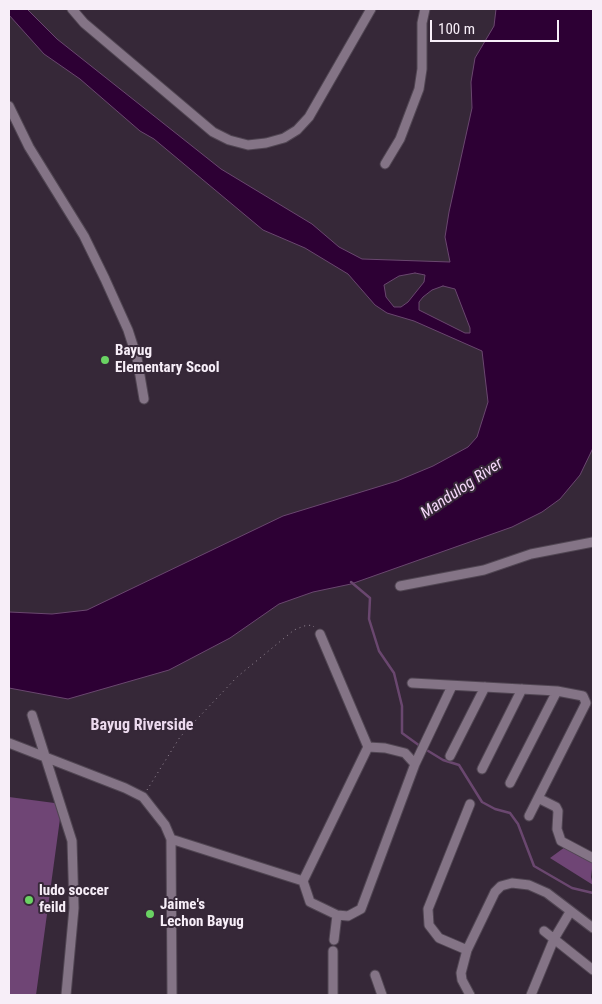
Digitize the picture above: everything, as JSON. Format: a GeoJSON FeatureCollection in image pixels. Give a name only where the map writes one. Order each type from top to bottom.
{"type":"FeatureCollection","features":[{"type":"Feature","properties":{"kind":"street"},"geometry":{"type":"LineString","coordinates":[[72,9],[84,23],[207,128],[229,140],[248,144],[266,143],[284,138],[297,130],[309,117],[371,9]]}},
{"type":"Feature","properties":{"kind":"street"},"geometry":{"type":"LineString","coordinates":[[385,164],[400,139],[419,89],[422,69],[422,23],[425,9]]}},
{"type":"Feature","properties":{"kind":"street"},"geometry":{"type":"LineString","coordinates":[[9,106],[29,147],[84,236],[105,279],[128,330],[137,358],[144,399]]}},
{"type":"Feature","properties":{"kind":"street"},"geometry":{"type":"LineString","coordinates":[[400,586],[484,570],[531,554],[593,542]]}},
{"type":"Feature","properties":{"kind":"street"},"geometry":{"type":"LineString","coordinates":[[320,634],[368,747],[303,881],[310,902],[337,915],[348,916],[361,909],[414,764],[452,686]]}},
{"type":"Feature","properties":{"kind":"street"},"geometry":{"type":"LineString","coordinates":[[412,683],[522,688],[557,691],[583,696],[586,703],[529,816]]}},
{"type":"Feature","properties":{"kind":"street"},"geometry":{"type":"LineString","coordinates":[[450,756],[485,687]]}},
{"type":"Feature","properties":{"kind":"street"},"geometry":{"type":"LineString","coordinates":[[482,769],[522,688]]}},
{"type":"Feature","properties":{"kind":"street"},"geometry":{"type":"LineString","coordinates":[[510,782],[557,691]]}},
{"type":"Feature","properties":{"kind":"street"},"geometry":{"type":"LineString","coordinates":[[32,715],[72,841],[74,908],[66,995]]}},
{"type":"Feature","properties":{"kind":"street"},"geometry":{"type":"LineString","coordinates":[[9,743],[46,759],[125,788],[143,797],[165,824],[171,839],[172,995]]}},
{"type":"Feature","properties":{"kind":"street"},"geometry":{"type":"LineString","coordinates":[[368,747],[380,747],[405,753],[414,764]]}},
{"type":"Feature","properties":{"kind":"street"},"geometry":{"type":"LineString","coordinates":[[538,798],[556,807],[558,811],[557,830],[561,840],[593,858]]}},
{"type":"Feature","properties":{"kind":"street"},"geometry":{"type":"LineString","coordinates":[[467,950],[439,938],[430,925],[428,909],[470,804]]}},
{"type":"Feature","properties":{"kind":"street"},"geometry":{"type":"LineString","coordinates":[[171,839],[303,881]]}},
{"type":"Feature","properties":{"kind":"street"},"geometry":{"type":"LineString","coordinates":[[470,995],[462,980],[461,973],[467,950],[495,892],[501,886],[512,883],[529,885],[547,893],[593,928]]}},
{"type":"Feature","properties":{"kind":"street"},"geometry":{"type":"LineString","coordinates":[[531,995],[554,939],[570,912]]}},
{"type":"Feature","properties":{"kind":"street"},"geometry":{"type":"LineString","coordinates":[[334,940],[337,915]]}},
{"type":"Feature","properties":{"kind":"street"},"geometry":{"type":"LineString","coordinates":[[544,930],[593,970]]}},
{"type":"Feature","properties":{"kind":"street"},"geometry":{"type":"LineString","coordinates":[[333,951],[333,995]]}},
{"type":"Feature","properties":{"kind":"street"},"geometry":{"type":"LineString","coordinates":[[375,975],[382,995]]}},
{"type":"Feature","properties":{"kind":"path"},"geometry":{"type":"LineString","coordinates":[[143,797],[180,737],[237,677],[294,630],[312,625],[320,634]]}},
{"type":"Feature","properties":{"kind":"shaded area","name":"ludo soccer feild"},"geometry":{"type":"Polygon","coordinates":[[[9,797],[62,804],[36,995],[9,995],[9,797]]]}},
{"type":"Feature","properties":{"kind":"shaded area"},"geometry":{"type":"Polygon","coordinates":[[[565,847],[593,861],[591,877],[593,885],[550,858],[565,847]]]}},
{"type":"Feature","properties":{"kind":"water","name":"Mandulog River"},"geometry":{"type":"Polygon","coordinates":[[[9,9],[27,9],[57,39],[221,169],[312,224],[339,247],[362,259],[450,262],[445,237],[472,108],[471,82],[475,58],[494,26],[496,9],[593,9],[593,448],[580,475],[560,499],[542,512],[512,527],[351,584],[313,592],[279,604],[230,638],[169,670],[68,699],[9,688],[9,612],[52,614],[87,610],[283,516],[397,481],[433,466],[468,447],[477,437],[488,402],[482,351],[414,321],[387,313],[375,305],[348,274],[305,248],[263,230],[154,139],[140,131],[80,79],[44,54],[9,15],[9,9]],[[415,273],[399,276],[384,285],[386,297],[394,307],[401,307],[408,302],[424,282],[425,275],[415,273]],[[443,286],[432,290],[423,297],[419,302],[419,310],[465,333],[470,333],[470,328],[455,289],[443,286]]]}},
{"type":"Feature","properties":{"kind":"waterway"},"geometry":{"type":"LineString","coordinates":[[351,582],[370,598],[369,619],[379,651],[394,673],[402,706],[402,733],[420,746]]}},
{"type":"Feature","properties":{"kind":"waterway"},"geometry":{"type":"LineString","coordinates":[[425,749],[443,760],[459,765],[482,802],[495,809],[510,813],[518,824],[534,866],[572,888],[593,893]]}},
{"type":"Feature","properties":{"kind":"place","name":"Bayug Elementary Scool"},"geometry":{"type":"Point","coordinates":[105,360]}},
{"type":"Feature","properties":{"kind":"place","name":"ludo soccer feild"},"geometry":{"type":"Point","coordinates":[29,900]}},
{"type":"Feature","properties":{"kind":"place","name":"Jaime's Lechon Bayug"},"geometry":{"type":"Point","coordinates":[150,914]}},
{"type":"Feature","properties":{"kind":"district","name":"Bayug Riverside"},"geometry":{"type":"Point","coordinates":[142,726]}}]}
